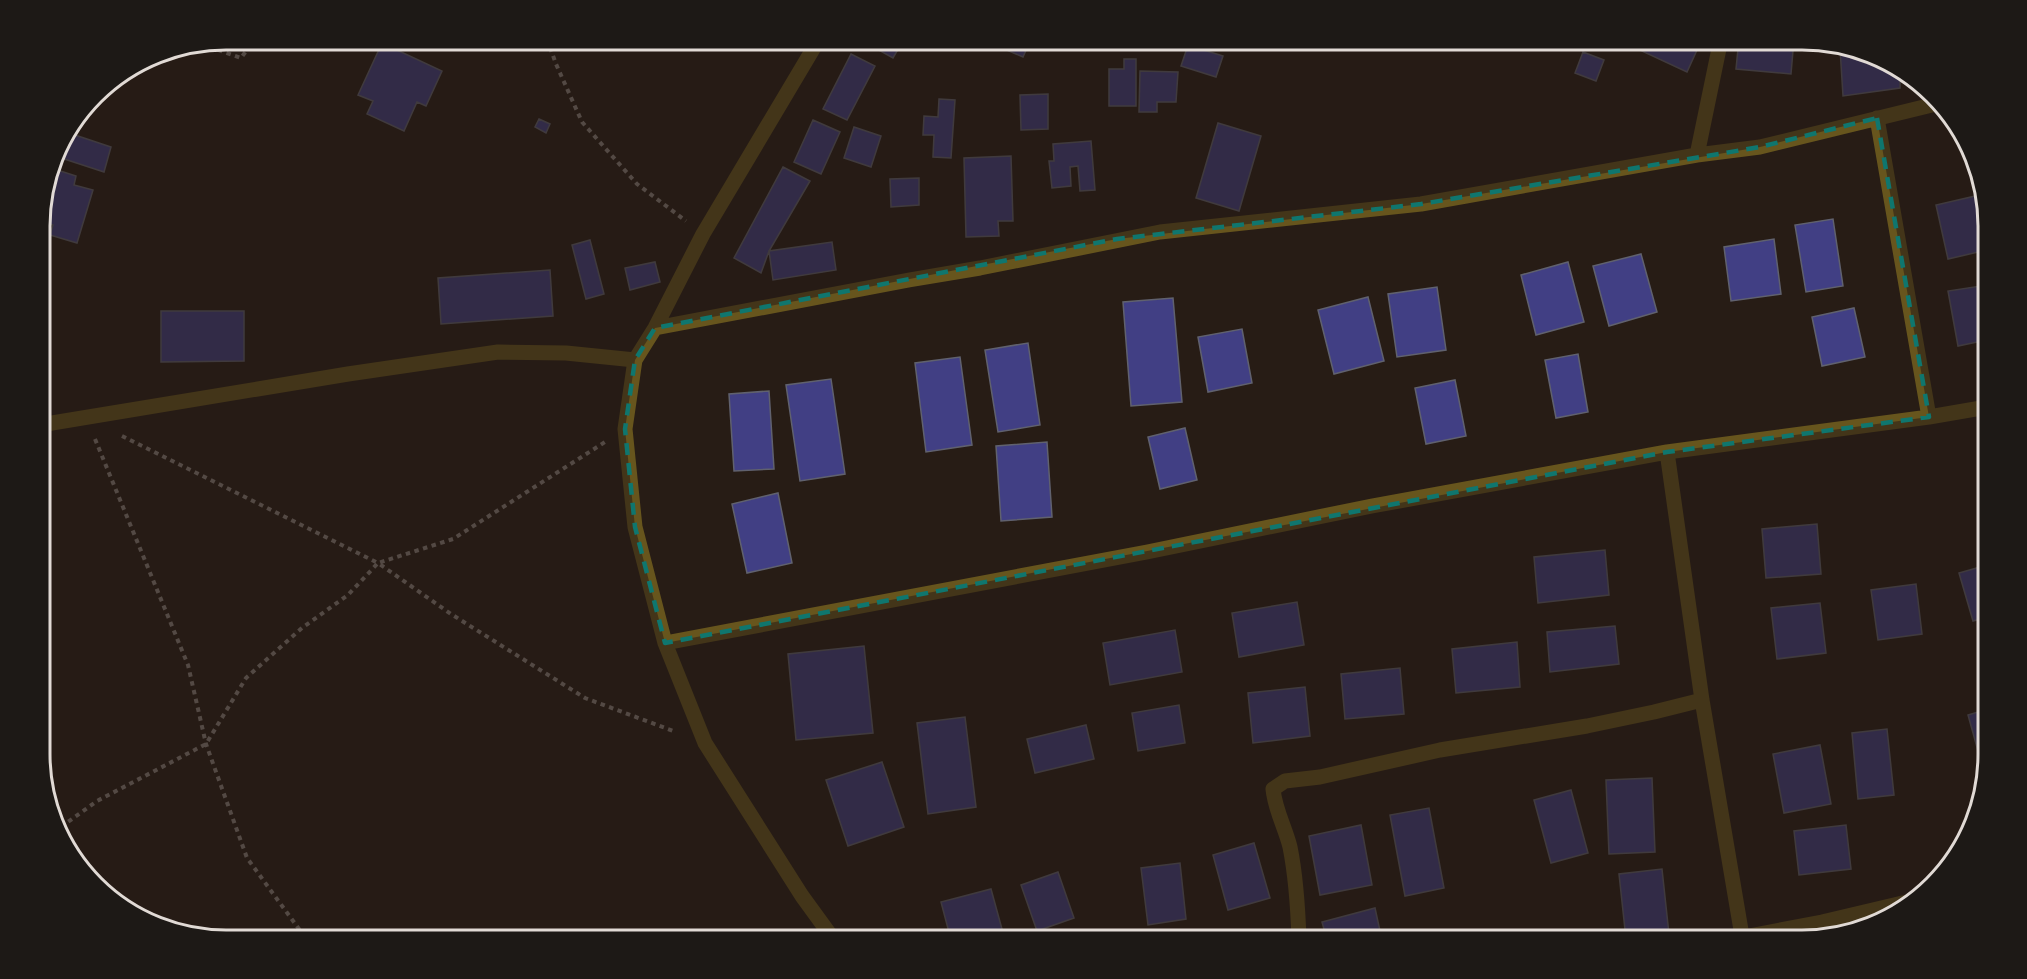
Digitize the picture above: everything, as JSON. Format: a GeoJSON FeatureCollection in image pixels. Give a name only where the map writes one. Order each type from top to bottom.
{"type":"FeatureCollection","features":[{"type":"Feature","properties":{"kind":"street"},"geometry":{"type":"LineString","coordinates":[[813,49],[703,234],[655,328],[635,360],[625,429],[636,527],[665,643],[705,743],[802,896],[826,930]]}},
{"type":"Feature","properties":{"kind":"street"},"geometry":{"type":"LineString","coordinates":[[1697,155],[1719,49]]}},
{"type":"Feature","properties":{"kind":"street"},"geometry":{"type":"LineString","coordinates":[[655,328],[909,279],[980,268],[1149,234],[1421,204],[1697,155],[1760,147],[1928,104]]}},
{"type":"Feature","properties":{"kind":"street"},"geometry":{"type":"LineString","coordinates":[[1877,118],[1929,417]]}},
{"type":"Feature","properties":{"kind":"street"},"geometry":{"type":"LineString","coordinates":[[50,424],[348,374],[498,352],[566,353],[635,360]]}},
{"type":"Feature","properties":{"kind":"street"},"geometry":{"type":"LineString","coordinates":[[665,643],[987,583],[1384,504],[1667,452],[1978,409]]}},
{"type":"Feature","properties":{"kind":"street"},"geometry":{"type":"LineString","coordinates":[[1667,452],[1734,929]]}},
{"type":"Feature","properties":{"kind":"street"},"geometry":{"type":"LineString","coordinates":[[1299,929],[1298,905],[1290,846],[1274,804],[1273,789],[1286,781],[1320,777],[1440,750],[1587,726],[1702,700]]}},
{"type":"Feature","properties":{"kind":"street"},"geometry":{"type":"LineString","coordinates":[[1784,929],[1887,907]]}},
{"type":"Feature","properties":{"kind":"path"},"geometry":{"type":"LineString","coordinates":[[217,50],[241,58],[248,49]]}},
{"type":"Feature","properties":{"kind":"path"},"geometry":{"type":"LineString","coordinates":[[551,49],[582,122],[637,184],[703,234]]}},
{"type":"Feature","properties":{"kind":"path"},"geometry":{"type":"LineString","coordinates":[[87,418],[378,563],[451,614],[585,698],[705,743]]}},
{"type":"Feature","properties":{"kind":"path"},"geometry":{"type":"LineString","coordinates":[[87,418],[188,665],[207,744],[247,858],[300,930]]}},
{"type":"Feature","properties":{"kind":"path"},"geometry":{"type":"LineString","coordinates":[[65,824],[97,801],[207,744],[246,678],[302,628],[348,595],[378,563],[453,539],[625,429]]}},
{"type":"Feature","properties":{"kind":"highlighted area"},"geometry":{"type":"Polygon","coordinates":[[[1877,118],[1929,417],[1667,452],[665,643],[635,527],[625,429],[635,360],[655,328],[1117,239],[1421,204],[1760,147],[1877,118]]]}},
{"type":"Feature","properties":{"kind":"building"},"geometry":{"type":"Polygon","coordinates":[[[379,49],[395,49],[442,71],[426,106],[417,102],[404,131],[367,114],[373,101],[358,95],[379,49]]]}},
{"type":"Feature","properties":{"kind":"building"},"geometry":{"type":"Polygon","coordinates":[[[877,49],[898,49],[893,58],[877,49]]]}},
{"type":"Feature","properties":{"kind":"building"},"geometry":{"type":"Polygon","coordinates":[[[1004,49],[1027,49],[1023,57],[1004,49]]]}},
{"type":"Feature","properties":{"kind":"building"},"geometry":{"type":"Polygon","coordinates":[[[1187,49],[1201,49],[1223,56],[1216,77],[1181,66],[1187,49]]]}},
{"type":"Feature","properties":{"kind":"building"},"geometry":{"type":"Polygon","coordinates":[[[1637,49],[1697,49],[1687,72],[1637,49]]]}},
{"type":"Feature","properties":{"kind":"building"},"geometry":{"type":"Polygon","coordinates":[[[1738,49],[1793,49],[1791,74],[1736,69],[1738,49]]]}},
{"type":"Feature","properties":{"kind":"building"},"geometry":{"type":"Polygon","coordinates":[[[1583,52],[1604,60],[1596,81],[1575,73],[1583,52]]]}},
{"type":"Feature","properties":{"kind":"building"},"geometry":{"type":"Polygon","coordinates":[[[851,54],[875,66],[847,120],[823,109],[851,54]]]}},
{"type":"Feature","properties":{"kind":"building"},"geometry":{"type":"Polygon","coordinates":[[[1840,54],[1869,63],[1900,80],[1900,88],[1843,96],[1840,54]]]}},
{"type":"Feature","properties":{"kind":"building"},"geometry":{"type":"Polygon","coordinates":[[[1124,59],[1136,59],[1136,106],[1109,106],[1109,69],[1124,69],[1124,59]]]}},
{"type":"Feature","properties":{"kind":"building"},"geometry":{"type":"Polygon","coordinates":[[[1140,71],[1178,72],[1176,102],[1157,102],[1157,112],[1139,112],[1140,71]]]}},
{"type":"Feature","properties":{"kind":"building"},"geometry":{"type":"Polygon","coordinates":[[[1048,94],[1048,129],[1021,130],[1020,95],[1048,94]]]}},
{"type":"Feature","properties":{"kind":"building"},"geometry":{"type":"Polygon","coordinates":[[[939,99],[955,100],[951,158],[933,157],[934,135],[923,135],[924,116],[938,117],[939,99]]]}},
{"type":"Feature","properties":{"kind":"building"},"geometry":{"type":"Polygon","coordinates":[[[539,119],[550,124],[546,133],[535,127],[539,119]]]}},
{"type":"Feature","properties":{"kind":"building"},"geometry":{"type":"Polygon","coordinates":[[[813,120],[840,132],[821,174],[794,162],[813,120]]]}},
{"type":"Feature","properties":{"kind":"building"},"geometry":{"type":"Polygon","coordinates":[[[1218,123],[1261,136],[1239,211],[1196,198],[1218,123]]]}},
{"type":"Feature","properties":{"kind":"building"},"geometry":{"type":"Polygon","coordinates":[[[854,127],[881,136],[871,167],[844,158],[854,127]]]}},
{"type":"Feature","properties":{"kind":"building"},"geometry":{"type":"Polygon","coordinates":[[[75,135],[111,147],[104,172],[63,159],[75,135]]]}},
{"type":"Feature","properties":{"kind":"building"},"geometry":{"type":"Polygon","coordinates":[[[1091,141],[1095,190],[1080,191],[1078,166],[1070,167],[1071,186],[1052,188],[1049,161],[1054,161],[1053,144],[1091,141]]]}},
{"type":"Feature","properties":{"kind":"building"},"geometry":{"type":"Polygon","coordinates":[[[1011,156],[1013,221],[998,221],[999,236],[966,237],[964,158],[1011,156]]]}},
{"type":"Feature","properties":{"kind":"building"},"geometry":{"type":"Polygon","coordinates":[[[783,167],[810,181],[769,251],[761,273],[734,258],[783,167]]]}},
{"type":"Feature","properties":{"kind":"building"},"geometry":{"type":"Polygon","coordinates":[[[58,170],[76,176],[74,185],[93,190],[77,243],[50,235],[53,225],[50,224],[51,203],[58,170]]]}},
{"type":"Feature","properties":{"kind":"building"},"geometry":{"type":"Polygon","coordinates":[[[919,178],[919,205],[891,207],[890,179],[919,178]]]}},
{"type":"Feature","properties":{"kind":"building"},"geometry":{"type":"Polygon","coordinates":[[[1975,196],[1978,252],[1948,259],[1936,205],[1975,196]]]}},
{"type":"Feature","properties":{"kind":"building"},"geometry":{"type":"Polygon","coordinates":[[[1833,219],[1843,286],[1806,292],[1795,225],[1833,219]]]}},
{"type":"Feature","properties":{"kind":"building"},"geometry":{"type":"Polygon","coordinates":[[[1774,239],[1781,294],[1731,301],[1724,247],[1774,239]]]}},
{"type":"Feature","properties":{"kind":"building"},"geometry":{"type":"Polygon","coordinates":[[[590,240],[604,294],[586,299],[572,245],[590,240]]]}},
{"type":"Feature","properties":{"kind":"building"},"geometry":{"type":"Polygon","coordinates":[[[832,242],[836,270],[773,280],[769,251],[832,242]]]}},
{"type":"Feature","properties":{"kind":"building"},"geometry":{"type":"Polygon","coordinates":[[[1641,254],[1657,312],[1609,326],[1593,266],[1641,254]]]}},
{"type":"Feature","properties":{"kind":"building"},"geometry":{"type":"Polygon","coordinates":[[[655,262],[660,282],[630,290],[625,268],[655,262]]]}},
{"type":"Feature","properties":{"kind":"building"},"geometry":{"type":"Polygon","coordinates":[[[1568,262],[1584,322],[1536,335],[1521,275],[1568,262]]]}},
{"type":"Feature","properties":{"kind":"building"},"geometry":{"type":"Polygon","coordinates":[[[550,270],[553,316],[441,324],[438,278],[550,270]]]}},
{"type":"Feature","properties":{"kind":"building"},"geometry":{"type":"Polygon","coordinates":[[[1978,286],[1978,342],[1958,346],[1948,291],[1978,286]]]}},
{"type":"Feature","properties":{"kind":"building"},"geometry":{"type":"Polygon","coordinates":[[[1437,287],[1446,350],[1397,357],[1388,294],[1437,287]]]}},
{"type":"Feature","properties":{"kind":"building"},"geometry":{"type":"Polygon","coordinates":[[[1368,297],[1384,361],[1334,374],[1318,310],[1368,297]]]}},
{"type":"Feature","properties":{"kind":"building"},"geometry":{"type":"Polygon","coordinates":[[[1173,298],[1182,402],[1131,406],[1123,302],[1173,298]]]}},
{"type":"Feature","properties":{"kind":"building"},"geometry":{"type":"Polygon","coordinates":[[[1854,308],[1865,357],[1822,366],[1812,317],[1854,308]]]}},
{"type":"Feature","properties":{"kind":"building"},"geometry":{"type":"Polygon","coordinates":[[[161,311],[244,311],[244,361],[161,362],[161,311]]]}},
{"type":"Feature","properties":{"kind":"building"},"geometry":{"type":"Polygon","coordinates":[[[1242,329],[1252,383],[1208,392],[1198,337],[1242,329]]]}},
{"type":"Feature","properties":{"kind":"building"},"geometry":{"type":"Polygon","coordinates":[[[1028,343],[1040,425],[998,432],[985,350],[1028,343]]]}},
{"type":"Feature","properties":{"kind":"building"},"geometry":{"type":"Polygon","coordinates":[[[1578,354],[1588,412],[1556,418],[1545,360],[1578,354]]]}},
{"type":"Feature","properties":{"kind":"building"},"geometry":{"type":"Polygon","coordinates":[[[960,357],[972,445],[926,452],[915,363],[960,357]]]}},
{"type":"Feature","properties":{"kind":"building"},"geometry":{"type":"Polygon","coordinates":[[[831,379],[845,474],[800,481],[786,385],[831,379]]]}},
{"type":"Feature","properties":{"kind":"building"},"geometry":{"type":"Polygon","coordinates":[[[1455,380],[1466,436],[1426,444],[1415,388],[1455,380]]]}},
{"type":"Feature","properties":{"kind":"building"},"geometry":{"type":"Polygon","coordinates":[[[769,391],[774,469],[734,471],[729,394],[769,391]]]}},
{"type":"Feature","properties":{"kind":"building"},"geometry":{"type":"Polygon","coordinates":[[[1185,428],[1197,480],[1160,489],[1148,437],[1185,428]]]}},
{"type":"Feature","properties":{"kind":"building"},"geometry":{"type":"Polygon","coordinates":[[[1047,442],[1052,517],[1001,521],[996,446],[1047,442]]]}},
{"type":"Feature","properties":{"kind":"building"},"geometry":{"type":"Polygon","coordinates":[[[778,493],[792,563],[747,573],[732,504],[778,493]]]}},
{"type":"Feature","properties":{"kind":"building"},"geometry":{"type":"Polygon","coordinates":[[[1817,524],[1821,574],[1766,578],[1762,529],[1817,524]]]}},
{"type":"Feature","properties":{"kind":"building"},"geometry":{"type":"Polygon","coordinates":[[[1605,550],[1609,595],[1538,603],[1534,557],[1605,550]]]}},
{"type":"Feature","properties":{"kind":"building"},"geometry":{"type":"Polygon","coordinates":[[[1978,568],[1978,620],[1973,621],[1959,573],[1978,568]]]}},
{"type":"Feature","properties":{"kind":"building"},"geometry":{"type":"Polygon","coordinates":[[[1916,584],[1922,634],[1878,640],[1871,590],[1916,584]]]}},
{"type":"Feature","properties":{"kind":"building"},"geometry":{"type":"Polygon","coordinates":[[[1297,602],[1304,645],[1239,657],[1232,613],[1297,602]]]}},
{"type":"Feature","properties":{"kind":"building"},"geometry":{"type":"Polygon","coordinates":[[[1820,603],[1826,653],[1777,659],[1771,608],[1820,603]]]}},
{"type":"Feature","properties":{"kind":"building"},"geometry":{"type":"Polygon","coordinates":[[[1615,626],[1619,664],[1550,672],[1547,632],[1615,626]]]}},
{"type":"Feature","properties":{"kind":"building"},"geometry":{"type":"Polygon","coordinates":[[[1175,630],[1182,672],[1110,685],[1103,643],[1175,630]]]}},
{"type":"Feature","properties":{"kind":"building"},"geometry":{"type":"Polygon","coordinates":[[[1517,642],[1520,687],[1456,693],[1452,649],[1517,642]]]}},
{"type":"Feature","properties":{"kind":"building"},"geometry":{"type":"Polygon","coordinates":[[[864,646],[873,733],[796,740],[788,654],[864,646]]]}},
{"type":"Feature","properties":{"kind":"building"},"geometry":{"type":"Polygon","coordinates":[[[1400,668],[1404,714],[1345,719],[1341,674],[1400,668]]]}},
{"type":"Feature","properties":{"kind":"building"},"geometry":{"type":"Polygon","coordinates":[[[1305,687],[1310,736],[1253,743],[1248,693],[1305,687]]]}},
{"type":"Feature","properties":{"kind":"building"},"geometry":{"type":"Polygon","coordinates":[[[1179,705],[1185,743],[1138,751],[1132,713],[1179,705]]]}},
{"type":"Feature","properties":{"kind":"building"},"geometry":{"type":"Polygon","coordinates":[[[1978,712],[1978,751],[1968,715],[1978,712]]]}},
{"type":"Feature","properties":{"kind":"building"},"geometry":{"type":"Polygon","coordinates":[[[965,717],[976,807],[928,814],[917,723],[965,717]]]}},
{"type":"Feature","properties":{"kind":"building"},"geometry":{"type":"Polygon","coordinates":[[[1086,725],[1094,759],[1035,773],[1027,739],[1086,725]]]}},
{"type":"Feature","properties":{"kind":"building"},"geometry":{"type":"Polygon","coordinates":[[[1887,729],[1894,795],[1858,799],[1852,733],[1887,729]]]}},
{"type":"Feature","properties":{"kind":"building"},"geometry":{"type":"Polygon","coordinates":[[[1820,745],[1831,804],[1784,813],[1773,754],[1820,745]]]}},
{"type":"Feature","properties":{"kind":"building"},"geometry":{"type":"Polygon","coordinates":[[[882,762],[904,827],[848,846],[826,780],[882,762]]]}},
{"type":"Feature","properties":{"kind":"building"},"geometry":{"type":"Polygon","coordinates":[[[1652,778],[1655,852],[1609,854],[1606,780],[1652,778]]]}},
{"type":"Feature","properties":{"kind":"building"},"geometry":{"type":"Polygon","coordinates":[[[1571,790],[1588,853],[1551,863],[1534,800],[1571,790]]]}},
{"type":"Feature","properties":{"kind":"building"},"geometry":{"type":"Polygon","coordinates":[[[1429,808],[1444,888],[1405,896],[1390,815],[1429,808]]]}},
{"type":"Feature","properties":{"kind":"building"},"geometry":{"type":"Polygon","coordinates":[[[1361,825],[1372,885],[1320,895],[1309,836],[1361,825]]]}},
{"type":"Feature","properties":{"kind":"building"},"geometry":{"type":"Polygon","coordinates":[[[1846,825],[1851,869],[1799,875],[1794,831],[1846,825]]]}},
{"type":"Feature","properties":{"kind":"building"},"geometry":{"type":"Polygon","coordinates":[[[1254,843],[1270,898],[1228,910],[1213,855],[1254,843]]]}},
{"type":"Feature","properties":{"kind":"building"},"geometry":{"type":"Polygon","coordinates":[[[1180,863],[1186,919],[1148,925],[1141,868],[1180,863]]]}},
{"type":"Feature","properties":{"kind":"building"},"geometry":{"type":"Polygon","coordinates":[[[1662,869],[1668,929],[1625,929],[1619,874],[1662,869]]]}},
{"type":"Feature","properties":{"kind":"building"},"geometry":{"type":"Polygon","coordinates":[[[1058,872],[1074,918],[1036,929],[1021,885],[1058,872]]]}},
{"type":"Feature","properties":{"kind":"building"},"geometry":{"type":"Polygon","coordinates":[[[991,889],[1002,930],[948,930],[941,902],[991,889]]]}},
{"type":"Feature","properties":{"kind":"building"},"geometry":{"type":"Polygon","coordinates":[[[1375,908],[1380,929],[1324,929],[1322,922],[1375,908]]]}}]}
